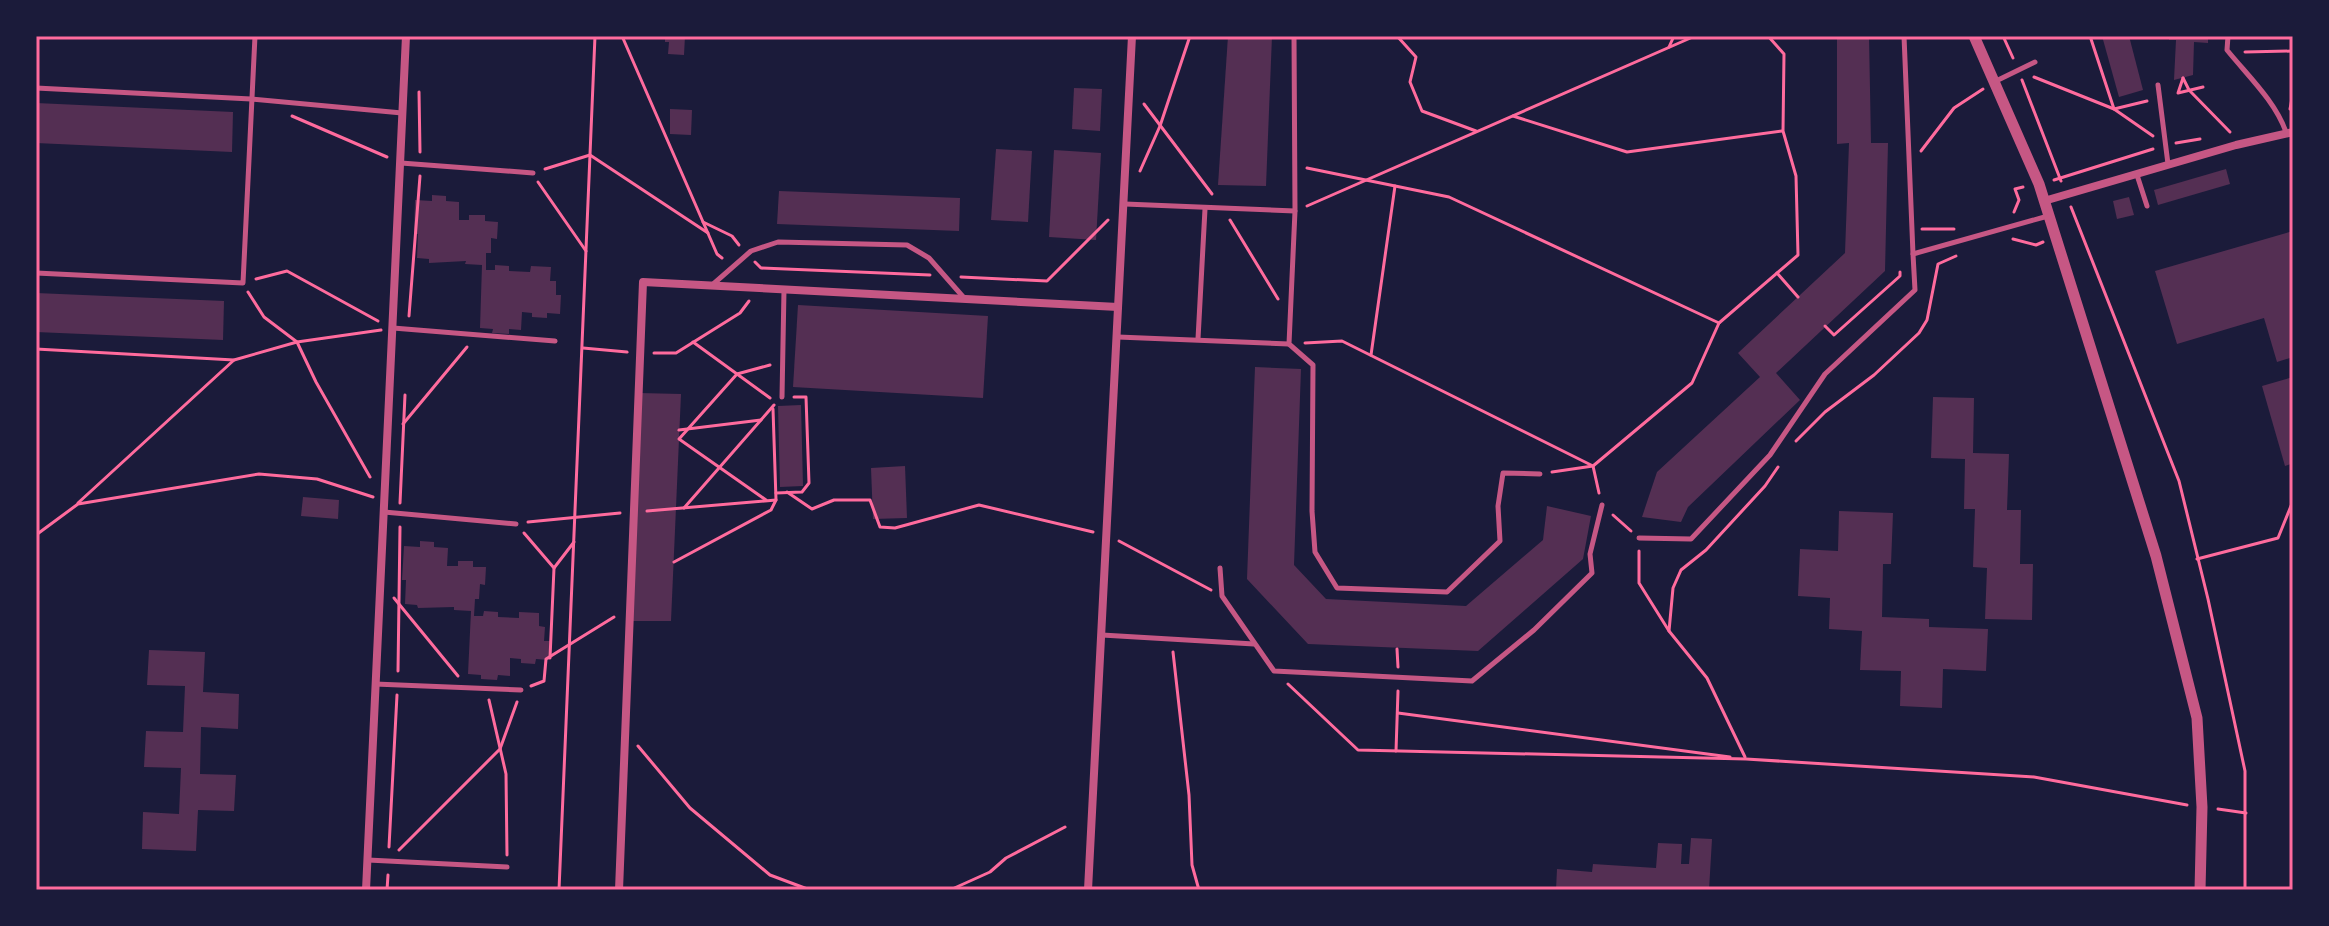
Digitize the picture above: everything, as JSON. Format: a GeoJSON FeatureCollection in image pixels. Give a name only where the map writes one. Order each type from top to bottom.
{"type":"FeatureCollection","features":[{"type":"Feature","properties":{"kind":"street"},"geometry":{"type":"LineString","coordinates":[[366,890],[406,36]]}},
{"type":"Feature","properties":{"kind":"street"},"geometry":{"type":"LineString","coordinates":[[1088,890],[1132,36]]}},
{"type":"Feature","properties":{"kind":"street"},"geometry":{"type":"LineString","coordinates":[[1974,36],[2049,215],[2156,556],[2197,718],[2202,807],[2200,890]]}},
{"type":"Feature","properties":{"kind":"street"},"geometry":{"type":"LineString","coordinates":[[2044,201],[2290,132]]}},
{"type":"Feature","properties":{"kind":"street"},"geometry":{"type":"LineString","coordinates":[[619,890],[643,282],[1118,307]]}},
{"type":"Feature","properties":{"kind":"lane"},"geometry":{"type":"LineString","coordinates":[[36,273],[243,283],[255,36]]}},
{"type":"Feature","properties":{"kind":"lane"},"geometry":{"type":"LineString","coordinates":[[1289,344],[1295,211],[1294,36]]}},
{"type":"Feature","properties":{"kind":"lane"},"geometry":{"type":"LineString","coordinates":[[1639,538],[1691,539],[1770,455],[1825,374],[1915,290],[1904,36]]}},
{"type":"Feature","properties":{"kind":"lane"},"geometry":{"type":"LineString","coordinates":[[2228,36],[2227,50],[2290,132]]}},
{"type":"Feature","properties":{"kind":"lane"},"geometry":{"type":"LineString","coordinates":[[1995,81],[2035,62]]}},
{"type":"Feature","properties":{"kind":"lane"},"geometry":{"type":"LineString","coordinates":[[2158,85],[2168,164]]}},
{"type":"Feature","properties":{"kind":"lane"},"geometry":{"type":"LineString","coordinates":[[36,88],[251,99],[402,113]]}},
{"type":"Feature","properties":{"kind":"lane"},"geometry":{"type":"LineString","coordinates":[[400,163],[533,173]]}},
{"type":"Feature","properties":{"kind":"lane"},"geometry":{"type":"LineString","coordinates":[[2137,174],[2147,206]]}},
{"type":"Feature","properties":{"kind":"lane"},"geometry":{"type":"LineString","coordinates":[[1125,204],[1295,211]]}},
{"type":"Feature","properties":{"kind":"lane"},"geometry":{"type":"LineString","coordinates":[[1198,339],[1205,209]]}},
{"type":"Feature","properties":{"kind":"lane"},"geometry":{"type":"LineString","coordinates":[[1913,254],[2049,215]]}},
{"type":"Feature","properties":{"kind":"lane"},"geometry":{"type":"LineString","coordinates":[[711,286],[751,251],[778,242],[907,245],[929,258],[966,299]]}},
{"type":"Feature","properties":{"kind":"lane"},"geometry":{"type":"LineString","coordinates":[[782,397],[784,290]]}},
{"type":"Feature","properties":{"kind":"lane"},"geometry":{"type":"LineString","coordinates":[[392,328],[555,341]]}},
{"type":"Feature","properties":{"kind":"lane"},"geometry":{"type":"LineString","coordinates":[[1118,337],[1289,344],[1313,365],[1312,511],[1315,552],[1337,588],[1447,592],[1500,541],[1498,506],[1503,473],[1540,474]]}},
{"type":"Feature","properties":{"kind":"lane"},"geometry":{"type":"LineString","coordinates":[[1220,568],[1222,596],[1274,671],[1472,681],[1534,630],[1592,573],[1590,554],[1602,505]]}},
{"type":"Feature","properties":{"kind":"lane"},"geometry":{"type":"LineString","coordinates":[[383,512],[516,524]]}},
{"type":"Feature","properties":{"kind":"lane"},"geometry":{"type":"LineString","coordinates":[[1102,635],[1255,644]]}},
{"type":"Feature","properties":{"kind":"lane"},"geometry":{"type":"LineString","coordinates":[[374,684],[521,690]]}},
{"type":"Feature","properties":{"kind":"lane"},"geometry":{"type":"LineString","coordinates":[[367,860],[507,867]]}},
{"type":"Feature","properties":{"kind":"path"},"geometry":{"type":"LineString","coordinates":[[559,890],[595,36]]}},
{"type":"Feature","properties":{"kind":"path"},"geometry":{"type":"LineString","coordinates":[[622,36],[717,254],[733,267]]}},
{"type":"Feature","properties":{"kind":"path"},"geometry":{"type":"LineString","coordinates":[[1136,178],[1160,126],[1190,36]]}},
{"type":"Feature","properties":{"kind":"path"},"geometry":{"type":"LineString","coordinates":[[1397,36],[1416,57],[1410,82],[1422,111],[1477,131]]}},
{"type":"Feature","properties":{"kind":"path"},"geometry":{"type":"LineString","coordinates":[[1669,47],[1674,36]]}},
{"type":"Feature","properties":{"kind":"path"},"geometry":{"type":"LineString","coordinates":[[1295,211],[1695,36]]}},
{"type":"Feature","properties":{"kind":"path"},"geometry":{"type":"LineString","coordinates":[[1540,474],[1593,466],[1692,383],[1719,323],[1798,255],[1796,176],[1783,131],[1784,54],[1768,36]]}},
{"type":"Feature","properties":{"kind":"path"},"geometry":{"type":"LineString","coordinates":[[2003,36],[2179,481],[2245,771],[2245,890]]}},
{"type":"Feature","properties":{"kind":"path"},"geometry":{"type":"LineString","coordinates":[[2090,36],[2114,109]]}},
{"type":"Feature","properties":{"kind":"path"},"geometry":{"type":"LineString","coordinates":[[2227,50],[2293,51]]}},
{"type":"Feature","properties":{"kind":"path"},"geometry":{"type":"LineString","coordinates":[[2018,70],[2114,109],[2166,145]]}},
{"type":"Feature","properties":{"kind":"path"},"geometry":{"type":"LineString","coordinates":[[2178,93],[2183,78],[2189,90],[2232,134],[2236,145]]}},
{"type":"Feature","properties":{"kind":"path"},"geometry":{"type":"LineString","coordinates":[[407,331],[421,166],[419,79]]}},
{"type":"Feature","properties":{"kind":"path"},"geometry":{"type":"LineString","coordinates":[[1909,167],[1954,108],[1995,81]]}},
{"type":"Feature","properties":{"kind":"path"},"geometry":{"type":"LineString","coordinates":[[2114,109],[2203,87]]}},
{"type":"Feature","properties":{"kind":"path"},"geometry":{"type":"LineString","coordinates":[[292,116],[400,163]]}},
{"type":"Feature","properties":{"kind":"path"},"geometry":{"type":"LineString","coordinates":[[1513,116],[1627,152],[1783,131]]}},
{"type":"Feature","properties":{"kind":"path"},"geometry":{"type":"LineString","coordinates":[[587,252],[533,173],[590,155]]}},
{"type":"Feature","properties":{"kind":"path"},"geometry":{"type":"LineString","coordinates":[[590,155],[708,233]]}},
{"type":"Feature","properties":{"kind":"path"},"geometry":{"type":"LineString","coordinates":[[1295,166],[1449,197],[1719,323]]}},
{"type":"Feature","properties":{"kind":"path"},"geometry":{"type":"LineString","coordinates":[[1371,355],[1395,186]]}},
{"type":"Feature","properties":{"kind":"path"},"geometry":{"type":"LineString","coordinates":[[1912,230],[1939,228]]}},
{"type":"Feature","properties":{"kind":"path"},"geometry":{"type":"LineString","coordinates":[[2008,238],[2036,245],[2081,228]]}},
{"type":"Feature","properties":{"kind":"path"},"geometry":{"type":"LineString","coordinates":[[1792,445],[1825,412],[1885,365],[1919,333],[1927,320],[1938,264],[1962,253]]}},
{"type":"Feature","properties":{"kind":"path"},"geometry":{"type":"LineString","coordinates":[[1825,326],[1834,335],[1900,276],[1900,261]]}},
{"type":"Feature","properties":{"kind":"path"},"geometry":{"type":"LineString","coordinates":[[384,501],[316,382],[297,342],[264,317],[243,283],[287,271],[392,328]]}},
{"type":"Feature","properties":{"kind":"path"},"geometry":{"type":"LineString","coordinates":[[1777,273],[1798,297]]}},
{"type":"Feature","properties":{"kind":"path"},"geometry":{"type":"LineString","coordinates":[[582,348],[676,353],[740,313],[759,288]]}},
{"type":"Feature","properties":{"kind":"path"},"geometry":{"type":"LineString","coordinates":[[36,349],[234,360],[297,342],[392,328]]}},
{"type":"Feature","properties":{"kind":"path"},"geometry":{"type":"LineString","coordinates":[[403,424],[476,335]]}},
{"type":"Feature","properties":{"kind":"path"},"geometry":{"type":"LineString","coordinates":[[1289,344],[1342,341],[1593,466]]}},
{"type":"Feature","properties":{"kind":"path"},"geometry":{"type":"LineString","coordinates":[[684,508],[776,403],[693,342]]}},
{"type":"Feature","properties":{"kind":"path"},"geometry":{"type":"LineString","coordinates":[[36,535],[78,504],[234,360]]}},
{"type":"Feature","properties":{"kind":"path"},"geometry":{"type":"LineString","coordinates":[[766,500],[679,439],[737,374],[783,362]]}},
{"type":"Feature","properties":{"kind":"path"},"geometry":{"type":"LineString","coordinates":[[387,890],[397,685],[405,393]]}},
{"type":"Feature","properties":{"kind":"path"},"geometry":{"type":"LineString","coordinates":[[776,493],[802,492],[809,483],[806,397],[782,397]]}},
{"type":"Feature","properties":{"kind":"path"},"geometry":{"type":"LineString","coordinates":[[674,562],[771,510],[776,500],[773,407]]}},
{"type":"Feature","properties":{"kind":"path"},"geometry":{"type":"LineString","coordinates":[[679,430],[761,420]]}},
{"type":"Feature","properties":{"kind":"path"},"geometry":{"type":"LineString","coordinates":[[1669,631],[1673,588],[1681,570],[1706,550],[1765,486],[1778,465]]}},
{"type":"Feature","properties":{"kind":"path"},"geometry":{"type":"LineString","coordinates":[[1593,466],[1602,505],[1639,538],[1639,583],[1669,631],[1707,678],[1746,759]]}},
{"type":"Feature","properties":{"kind":"path"},"geometry":{"type":"LineString","coordinates":[[78,504],[259,474],[317,479],[384,501]]}},
{"type":"Feature","properties":{"kind":"path"},"geometry":{"type":"LineString","coordinates":[[787,492],[812,509],[834,500],[870,500],[880,527],[895,528],[979,505],[1108,535],[1222,596]]}},
{"type":"Feature","properties":{"kind":"path"},"geometry":{"type":"LineString","coordinates":[[2197,559],[2278,538],[2293,501]]}},
{"type":"Feature","properties":{"kind":"path"},"geometry":{"type":"LineString","coordinates":[[516,524],[554,568]]}},
{"type":"Feature","properties":{"kind":"path"},"geometry":{"type":"LineString","coordinates":[[550,659],[554,568],[574,542]]}},
{"type":"Feature","properties":{"kind":"path"},"geometry":{"type":"LineString","coordinates":[[380,582],[458,676]]}},
{"type":"Feature","properties":{"kind":"path"},"geometry":{"type":"LineString","coordinates":[[397,861],[398,850],[500,749],[521,690],[544,681],[546,659],[631,606]]}},
{"type":"Feature","properties":{"kind":"path"},"geometry":{"type":"LineString","coordinates":[[1171,639],[1189,795],[1192,865],[1199,890]]}},
{"type":"Feature","properties":{"kind":"path"},"geometry":{"type":"LineString","coordinates":[[1396,751],[1397,649]]}},
{"type":"Feature","properties":{"kind":"path"},"geometry":{"type":"LineString","coordinates":[[1274,671],[1358,750],[1746,759],[2034,777],[2246,813]]}},
{"type":"Feature","properties":{"kind":"path"},"geometry":{"type":"LineString","coordinates":[[486,689],[506,774],[507,867]]}},
{"type":"Feature","properties":{"kind":"path"},"geometry":{"type":"LineString","coordinates":[[1398,713],[1746,759]]}},
{"type":"Feature","properties":{"kind":"path"},"geometry":{"type":"LineString","coordinates":[[626,732],[690,808],[770,875],[810,890]]}},
{"type":"Feature","properties":{"kind":"path"},"geometry":{"type":"LineString","coordinates":[[950,890],[990,872],[1006,858],[1065,827]]}},
{"type":"Feature","properties":{"kind":"building"},"geometry":{"type":"Polygon","coordinates":[[[685,36],[684,55],[668,54],[669,42],[665,42],[665,37],[685,36]]]}},
{"type":"Feature","properties":{"kind":"building"},"geometry":{"type":"Polygon","coordinates":[[[1228,36],[1272,36],[1266,186],[1218,185],[1228,36]]]}},
{"type":"Feature","properties":{"kind":"building"},"geometry":{"type":"Polygon","coordinates":[[[1837,36],[1869,36],[1871,143],[1888,143],[1885,271],[1776,373],[1800,400],[1688,507],[1681,522],[1642,517],[1657,472],[1760,377],[1738,353],[1845,253],[1849,143],[1837,144],[1837,36]]]}},
{"type":"Feature","properties":{"kind":"building"},"geometry":{"type":"Polygon","coordinates":[[[2102,36],[2129,36],[2143,90],[2119,97],[2102,36]]]}},
{"type":"Feature","properties":{"kind":"building"},"geometry":{"type":"Polygon","coordinates":[[[2169,36],[2208,36],[2208,43],[2194,42],[2193,75],[2174,80],[2176,40],[2169,40],[2169,36]]]}},
{"type":"Feature","properties":{"kind":"building"},"geometry":{"type":"Polygon","coordinates":[[[1074,88],[1102,89],[1100,131],[1072,129],[1074,88]]]}},
{"type":"Feature","properties":{"kind":"building"},"geometry":{"type":"Polygon","coordinates":[[[36,103],[233,112],[232,152],[36,143],[36,103]]]}},
{"type":"Feature","properties":{"kind":"building"},"geometry":{"type":"Polygon","coordinates":[[[670,109],[692,110],[691,135],[670,134],[670,109]]]}},
{"type":"Feature","properties":{"kind":"building"},"geometry":{"type":"Polygon","coordinates":[[[996,149],[1032,151],[1028,222],[991,220],[996,149]]]}},
{"type":"Feature","properties":{"kind":"building"},"geometry":{"type":"Polygon","coordinates":[[[1054,150],[1101,153],[1096,240],[1049,237],[1054,150]]]}},
{"type":"Feature","properties":{"kind":"building"},"geometry":{"type":"Polygon","coordinates":[[[2226,169],[2230,184],[2158,205],[2154,190],[2226,169]]]}},
{"type":"Feature","properties":{"kind":"building"},"geometry":{"type":"Polygon","coordinates":[[[779,191],[960,198],[959,231],[777,224],[779,191]]]}},
{"type":"Feature","properties":{"kind":"building"},"geometry":{"type":"Polygon","coordinates":[[[432,195],[446,196],[446,201],[459,202],[459,220],[469,220],[469,215],[485,215],[485,221],[498,222],[497,239],[491,238],[491,253],[486,253],[486,270],[495,270],[495,265],[509,266],[509,271],[530,272],[531,266],[551,267],[550,281],[556,281],[556,295],[561,295],[560,314],[547,313],[547,318],[532,317],[532,313],[522,312],[521,330],[509,329],[509,334],[492,333],[493,329],[480,328],[482,265],[465,264],[466,261],[429,263],[429,259],[417,258],[415,200],[432,201],[432,195]]]}},
{"type":"Feature","properties":{"kind":"building"},"geometry":{"type":"Polygon","coordinates":[[[2129,197],[2134,215],[2117,219],[2113,201],[2129,197]]]}},
{"type":"Feature","properties":{"kind":"building"},"geometry":{"type":"Polygon","coordinates":[[[2293,231],[2293,357],[2277,362],[2264,318],[2177,344],[2155,271],[2293,231]]]}},
{"type":"Feature","properties":{"kind":"building"},"geometry":{"type":"Polygon","coordinates":[[[36,293],[224,301],[223,340],[36,332],[36,293]]]}},
{"type":"Feature","properties":{"kind":"building"},"geometry":{"type":"Polygon","coordinates":[[[798,305],[988,316],[983,398],[793,387],[798,305]]]}},
{"type":"Feature","properties":{"kind":"building"},"geometry":{"type":"Polygon","coordinates":[[[1255,367],[1301,369],[1294,565],[1326,599],[1466,606],[1543,540],[1547,506],[1591,516],[1583,559],[1478,651],[1308,644],[1247,579],[1255,367]]]}},
{"type":"Feature","properties":{"kind":"building"},"geometry":{"type":"Polygon","coordinates":[[[2293,377],[2293,463],[2285,466],[2262,386],[2293,377]]]}},
{"type":"Feature","properties":{"kind":"building"},"geometry":{"type":"Polygon","coordinates":[[[639,393],[681,394],[671,621],[632,621],[639,393]]]}},
{"type":"Feature","properties":{"kind":"building"},"geometry":{"type":"Polygon","coordinates":[[[1933,397],[1974,398],[1973,453],[2009,454],[2007,510],[2021,510],[2020,564],[2033,564],[2032,620],[1985,619],[1987,568],[1973,567],[1975,509],[1964,509],[1965,459],[1931,458],[1933,397]]]}},
{"type":"Feature","properties":{"kind":"building"},"geometry":{"type":"Polygon","coordinates":[[[801,405],[803,486],[780,487],[778,406],[801,405]]]}},
{"type":"Feature","properties":{"kind":"building"},"geometry":{"type":"Polygon","coordinates":[[[905,466],[907,518],[873,519],[871,468],[905,466]]]}},
{"type":"Feature","properties":{"kind":"building"},"geometry":{"type":"Polygon","coordinates":[[[303,497],[339,500],[338,519],[301,516],[303,497]]]}},
{"type":"Feature","properties":{"kind":"building"},"geometry":{"type":"Polygon","coordinates":[[[1839,511],[1893,513],[1891,564],[1883,564],[1882,617],[1929,619],[1929,627],[1988,629],[1986,671],[1943,669],[1942,708],[1900,706],[1901,671],[1860,670],[1862,631],[1829,629],[1830,598],[1798,596],[1800,549],[1838,551],[1839,511]]]}},
{"type":"Feature","properties":{"kind":"building"},"geometry":{"type":"Polygon","coordinates":[[[420,541],[434,542],[434,547],[448,548],[447,566],[458,566],[458,561],[473,561],[473,567],[486,567],[485,585],[480,584],[474,616],[483,616],[484,611],[498,612],[498,617],[519,618],[519,612],[539,613],[539,626],[545,627],[544,641],[550,641],[549,660],[536,659],[535,664],[510,658],[510,676],[498,675],[497,680],[468,674],[471,611],[454,610],[454,607],[418,608],[417,605],[405,604],[406,580],[402,580],[404,546],[420,547],[420,541]]]}},
{"type":"Feature","properties":{"kind":"building"},"geometry":{"type":"Polygon","coordinates":[[[149,650],[205,652],[203,692],[239,694],[238,729],[201,727],[200,774],[236,775],[234,811],[198,810],[196,851],[142,849],[143,812],[179,814],[181,768],[144,767],[146,731],[183,732],[185,686],[147,685],[149,650]]]}},
{"type":"Feature","properties":{"kind":"building"},"geometry":{"type":"Polygon","coordinates":[[[1691,838],[1712,839],[1709,890],[1556,890],[1557,869],[1592,872],[1593,864],[1656,868],[1658,843],[1682,844],[1681,864],[1689,864],[1691,838]]]}}]}
